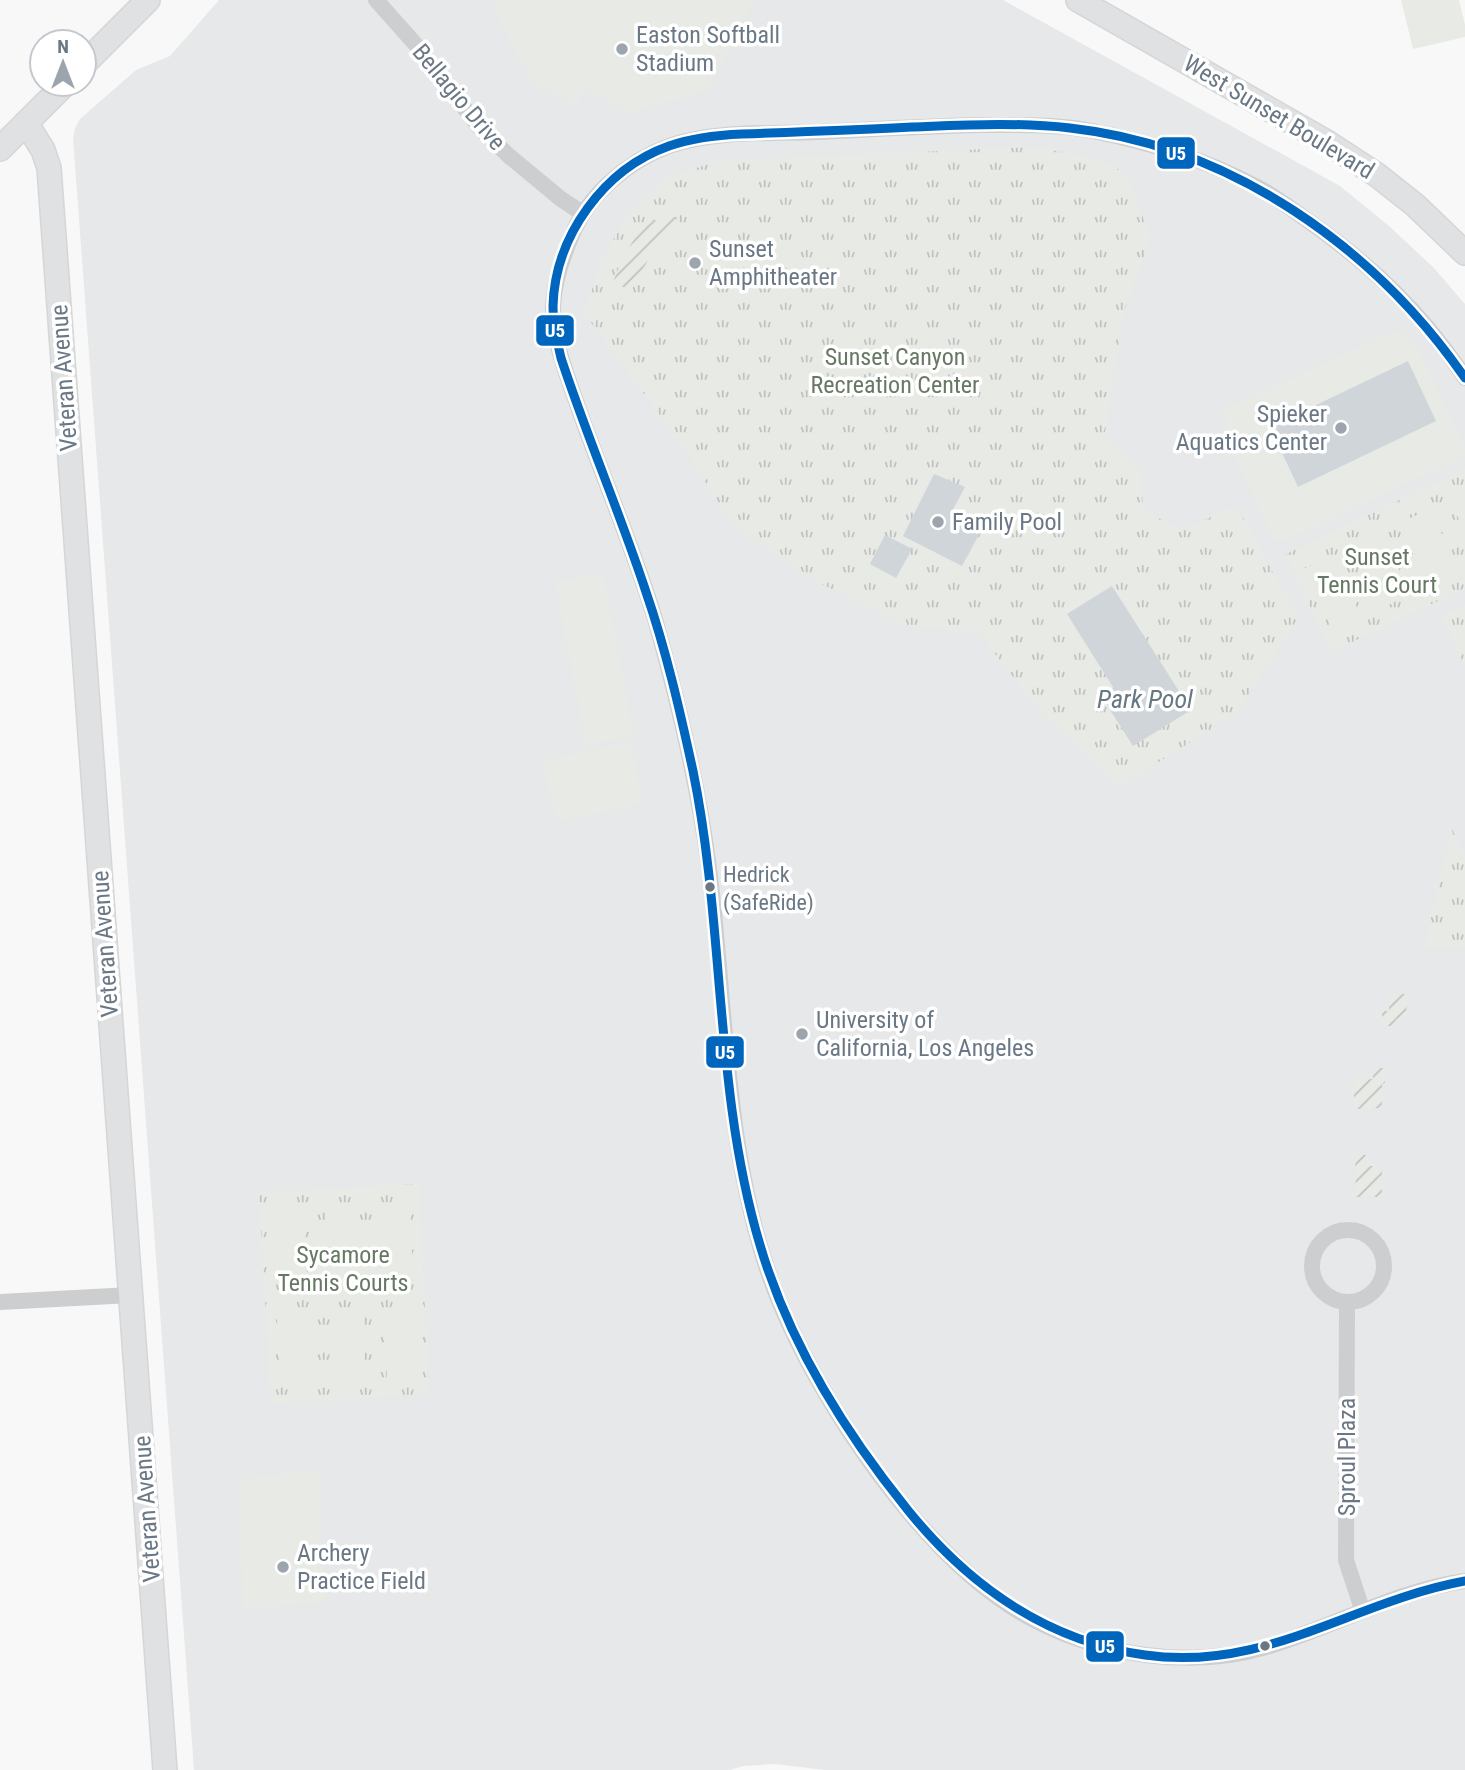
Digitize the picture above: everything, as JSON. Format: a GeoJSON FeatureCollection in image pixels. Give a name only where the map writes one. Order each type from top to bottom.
{"type":"FeatureCollection","features":[{"type":"Feature","properties":{"kind":"street"},"geometry":{"type":"LineString","coordinates":[[98,51],[148,0]]}},
{"type":"Feature","properties":{"kind":"street","name":"Bellagio Drive"},"geometry":{"type":"LineString","coordinates":[[376,0],[417,46],[480,127],[509,156],[582,213]]}},
{"type":"Feature","properties":{"kind":"street","name":"West Sunset Boulevard"},"geometry":{"type":"LineString","coordinates":[[1078,0],[1325,141],[1377,175],[1415,205],[1465,253]]}},
{"type":"Feature","properties":{"kind":"street"},"geometry":{"type":"LineString","coordinates":[[0,149],[51,98]]}},
{"type":"Feature","properties":{"kind":"street","name":"Veteran Avenue"},"geometry":{"type":"LineString","coordinates":[[26,123],[43,150],[49,168],[165,1770]]}},
{"type":"Feature","properties":{"kind":"street"},"geometry":{"type":"LineString","coordinates":[[1465,378],[1418,315],[1379,275],[1342,245],[1262,189],[1212,166],[1143,142],[1078,129],[1022,125],[957,126],[706,137],[666,147],[631,165],[594,198],[582,213],[562,260],[555,285],[553,312],[559,358],[650,606],[682,722],[702,816],[728,1056],[749,1206],[776,1294],[837,1414],[888,1485],[964,1571],[1010,1606],[1038,1622],[1076,1638],[1133,1653],[1175,1658],[1222,1655],[1275,1644],[1362,1609],[1426,1588],[1465,1581]]}},
{"type":"Feature","properties":{"kind":"street"},"geometry":{"type":"LineString","coordinates":[[1344,1230],[1367,1235],[1376,1243],[1385,1265],[1383,1277],[1370,1296],[1347,1303],[1335,1301],[1325,1295],[1316,1286],[1312,1274],[1315,1250],[1322,1240],[1344,1230]]}},
{"type":"Feature","properties":{"kind":"street"},"geometry":{"type":"LineString","coordinates":[[0,1302],[131,1295]]}},
{"type":"Feature","properties":{"kind":"street","name":"Sproul Plaza"},"geometry":{"type":"LineString","coordinates":[[1347,1303],[1346,1560],[1362,1609]]}},
{"type":"Feature","properties":{"kind":"shaded area","name":"University of California, Los Angeles"},"geometry":{"type":"Polygon","coordinates":[[[219,0],[1003,0],[1340,186],[1433,267],[1465,304],[1465,1770],[825,1770],[775,1764],[743,1766],[730,1770],[194,1770],[73,138],[80,119],[136,70],[170,56],[219,0]]]}},
{"type":"Feature","properties":{"kind":"green space","name":"Easton Softball Stadium"},"geometry":{"type":"Polygon","coordinates":[[[496,0],[754,1],[708,90],[630,112],[585,88],[576,105],[534,83],[496,14],[496,0]]]}},
{"type":"Feature","properties":{"kind":"green space"},"geometry":{"type":"Polygon","coordinates":[[[1401,0],[1459,0],[1465,37],[1413,49],[1401,0]]]}},
{"type":"Feature","properties":{"kind":"green space","name":"Sunset Canyon Recreation Center"},"geometry":{"type":"Polygon","coordinates":[[[1035,147],[1091,158],[1125,172],[1151,238],[1123,314],[1104,438],[1141,472],[1143,511],[1184,530],[1236,505],[1298,618],[1237,713],[1120,786],[1044,716],[977,631],[909,626],[821,584],[731,523],[684,448],[584,313],[603,256],[636,204],[673,175],[723,160],[1035,147]]]}},
{"type":"Feature","properties":{"kind":"green space"},"geometry":{"type":"Polygon","coordinates":[[[672,215],[680,222],[652,253],[631,291],[613,282],[629,248],[651,217],[662,225],[672,215]]]}},
{"type":"Feature","properties":{"kind":"green space","name":"Spieker Aquatics Center"},"geometry":{"type":"Polygon","coordinates":[[[1396,330],[1417,346],[1465,450],[1465,456],[1285,540],[1274,540],[1230,446],[1224,410],[1396,330]]]}},
{"type":"Feature","properties":{"kind":"green space","name":"Sunset Tennis Court"},"geometry":{"type":"Polygon","coordinates":[[[1465,469],[1465,588],[1331,652],[1286,554],[1465,469]]]}},
{"type":"Feature","properties":{"kind":"green space"},"geometry":{"type":"Polygon","coordinates":[[[1465,493],[1465,533],[1450,500],[1465,493]]]}},
{"type":"Feature","properties":{"kind":"green space"},"geometry":{"type":"Polygon","coordinates":[[[1430,509],[1460,572],[1430,585],[1400,523],[1430,509]]]}},
{"type":"Feature","properties":{"kind":"green space"},"geometry":{"type":"Polygon","coordinates":[[[1381,532],[1411,594],[1382,608],[1352,546],[1381,532]]]}},
{"type":"Feature","properties":{"kind":"green space"},"geometry":{"type":"Polygon","coordinates":[[[1333,555],[1362,618],[1333,631],[1303,569],[1333,555]]]}},
{"type":"Feature","properties":{"kind":"green space"},"geometry":{"type":"Polygon","coordinates":[[[603,573],[634,736],[586,745],[555,583],[603,573]]]}},
{"type":"Feature","properties":{"kind":"green space","name":"Sunset Tennis Court"},"geometry":{"type":"Polygon","coordinates":[[[1465,605],[1465,666],[1441,616],[1465,605]]]}},
{"type":"Feature","properties":{"kind":"green space"},"geometry":{"type":"Polygon","coordinates":[[[630,742],[643,803],[556,822],[543,761],[630,742]]]}},
{"type":"Feature","properties":{"kind":"green space"},"geometry":{"type":"Polygon","coordinates":[[[1452,829],[1465,857],[1465,947],[1424,948],[1452,829]]]}},
{"type":"Feature","properties":{"kind":"green space"},"geometry":{"type":"Polygon","coordinates":[[[1389,994],[1407,994],[1406,1019],[1396,1019],[1396,1026],[1382,1026],[1382,1011],[1389,1011],[1389,994]]]}},
{"type":"Feature","properties":{"kind":"green space"},"geometry":{"type":"Polygon","coordinates":[[[1373,1068],[1385,1068],[1382,1108],[1354,1109],[1354,1080],[1373,1079],[1373,1068]]]}},
{"type":"Feature","properties":{"kind":"green space"},"geometry":{"type":"Polygon","coordinates":[[[1355,1155],[1369,1155],[1369,1166],[1382,1166],[1382,1197],[1356,1197],[1355,1155]]]}},
{"type":"Feature","properties":{"kind":"green space","name":"Sycamore Tennis Courts"},"geometry":{"type":"Polygon","coordinates":[[[419,1184],[429,1394],[271,1404],[259,1192],[419,1184]]]}},
{"type":"Feature","properties":{"kind":"green space"},"geometry":{"type":"Polygon","coordinates":[[[410,1203],[413,1272],[381,1274],[377,1205],[410,1203]]]}},
{"type":"Feature","properties":{"kind":"green space"},"geometry":{"type":"Polygon","coordinates":[[[357,1206],[361,1275],[329,1276],[325,1207],[357,1206]]]}},
{"type":"Feature","properties":{"kind":"green space"},"geometry":{"type":"Polygon","coordinates":[[[304,1208],[307,1277],[275,1279],[271,1210],[304,1208]]]}},
{"type":"Feature","properties":{"kind":"green space"},"geometry":{"type":"Polygon","coordinates":[[[416,1310],[420,1379],[387,1381],[384,1312],[416,1310]]]}},
{"type":"Feature","properties":{"kind":"green space"},"geometry":{"type":"Polygon","coordinates":[[[363,1313],[366,1382],[334,1383],[330,1314],[363,1313]]]}},
{"type":"Feature","properties":{"kind":"green space"},"geometry":{"type":"Polygon","coordinates":[[[309,1315],[312,1384],[280,1386],[277,1317],[309,1315]]]}},
{"type":"Feature","properties":{"kind":"green space","name":"Archery Practice Field"},"geometry":{"type":"Polygon","coordinates":[[[319,1470],[320,1532],[327,1602],[243,1609],[238,1480],[319,1470]]]}},
{"type":"Feature","properties":{"kind":"water"},"geometry":{"type":"Polygon","coordinates":[[[1408,361],[1436,421],[1298,487],[1270,427],[1408,361]]]}},
{"type":"Feature","properties":{"kind":"water","name":"Family Pool"},"geometry":{"type":"Polygon","coordinates":[[[934,474],[965,487],[951,513],[981,531],[962,566],[903,536],[934,474]]]}},
{"type":"Feature","properties":{"kind":"water"},"geometry":{"type":"Polygon","coordinates":[[[885,535],[912,549],[896,578],[870,564],[885,535]]]}},
{"type":"Feature","properties":{"kind":"water","name":"Park Pool"},"geometry":{"type":"Polygon","coordinates":[[[1112,586],[1191,710],[1133,746],[1105,702],[1113,687],[1067,614],[1112,586]]]}},
{"type":"Feature","properties":{"kind":"transit line","name":"U5"},"geometry":{"type":"LineString","coordinates":[[1465,378],[1429,330],[1388,286],[1342,246],[1294,211],[1242,180],[1187,156],[1129,139],[1050,126],[971,125],[742,134],[705,137],[669,146],[624,171],[604,188],[587,208],[563,255],[553,306],[561,358],[653,614],[688,748],[703,830],[735,1128],[745,1187],[760,1245],[786,1317],[821,1385],[862,1449],[931,1537],[983,1585],[1043,1623],[1109,1648],[1145,1655],[1189,1658],[1230,1654],[1269,1645],[1423,1591],[1465,1581]]}},
{"type":"Feature","properties":{"kind":"place","name":"Easton Softball Stadium"},"geometry":{"type":"Point","coordinates":[622,49]}},
{"type":"Feature","properties":{"kind":"place","name":"Sunset Amphitheater"},"geometry":{"type":"Point","coordinates":[695,263]}},
{"type":"Feature","properties":{"kind":"place","name":"Spieker Aquatics Center"},"geometry":{"type":"Point","coordinates":[1341,428]}},
{"type":"Feature","properties":{"kind":"place","name":"Family Pool"},"geometry":{"type":"Point","coordinates":[938,522]}},
{"type":"Feature","properties":{"kind":"place","name":"Hedrick (SafeRide)"},"geometry":{"type":"Point","coordinates":[710,887]}},
{"type":"Feature","properties":{"kind":"place","name":"University of California, Los Angeles"},"geometry":{"type":"Point","coordinates":[802,1034]}},
{"type":"Feature","properties":{"kind":"place","name":"Archery Practice Field"},"geometry":{"type":"Point","coordinates":[283,1567]}}]}
